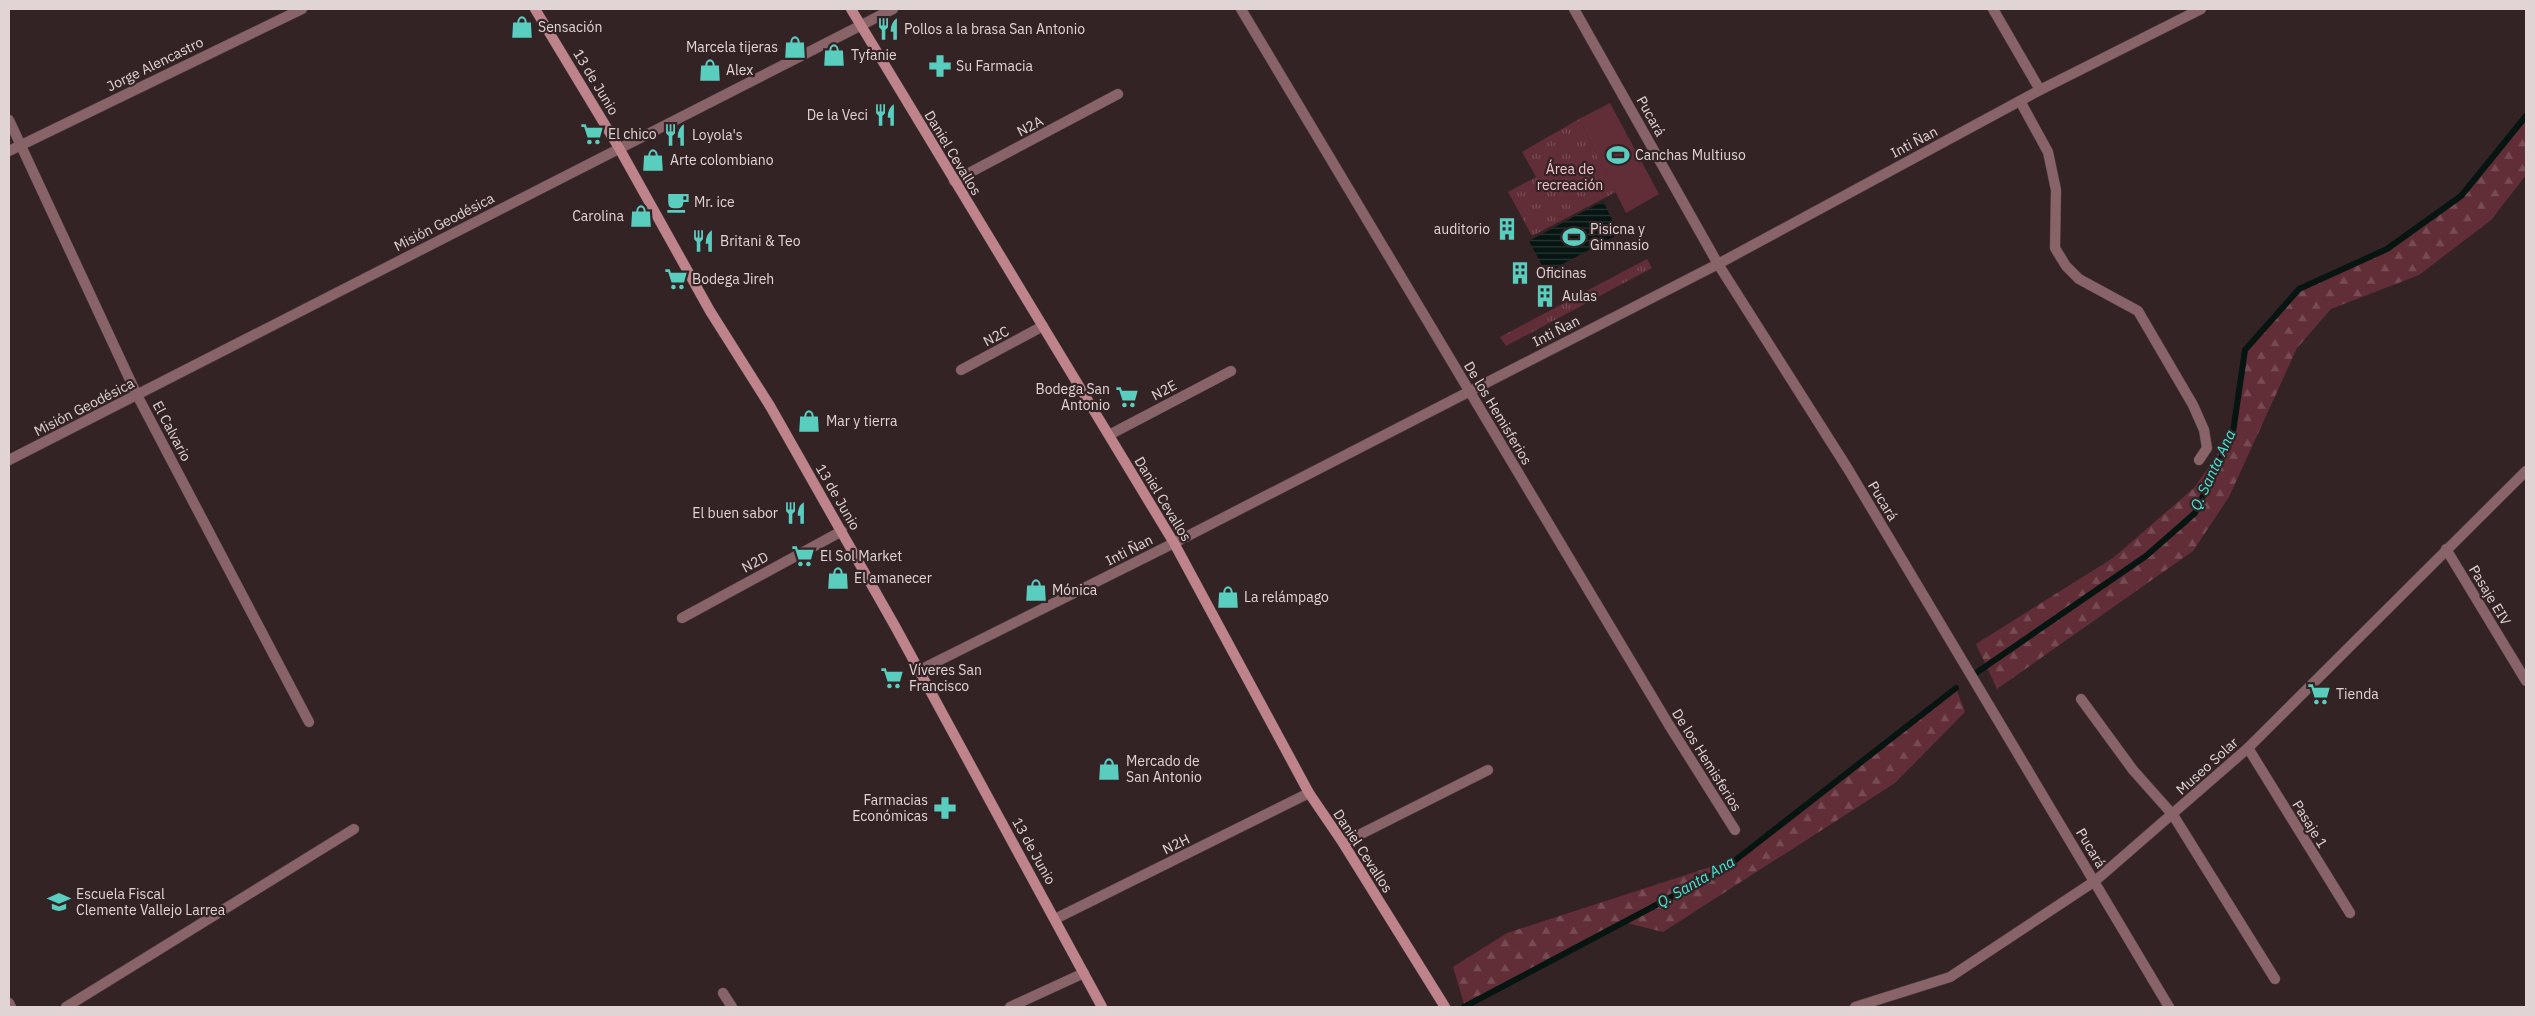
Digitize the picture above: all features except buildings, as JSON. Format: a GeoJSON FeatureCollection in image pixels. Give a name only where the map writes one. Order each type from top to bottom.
{"type":"FeatureCollection","features":[{"type":"Feature","properties":{"kind":"street","name":"Jorge Alencastro"},"geometry":{"type":"LineString","coordinates":[[9,151],[302,9]]}},
{"type":"Feature","properties":{"kind":"street","name":"13 de Junio"},"geometry":{"type":"LineString","coordinates":[[535,9],[619,148],[710,311],[770,406],[842,531],[920,670],[1102,1007]]}},
{"type":"Feature","properties":{"kind":"street","name":"Daniel Cevallos"},"geometry":{"type":"LineString","coordinates":[[851,9],[1174,543],[1309,793],[1343,843],[1445,1007]]}},
{"type":"Feature","properties":{"kind":"street","name":"Misión Geodésica"},"geometry":{"type":"LineString","coordinates":[[9,460],[892,9]]}},
{"type":"Feature","properties":{"kind":"street","name":"De los Hemisferios"},"geometry":{"type":"LineString","coordinates":[[1241,9],[1669,726],[1735,830]]}},
{"type":"Feature","properties":{"kind":"street","name":"Pucará"},"geometry":{"type":"LineString","coordinates":[[1574,9],[1718,264],[1848,470],[2169,1007]]}},
{"type":"Feature","properties":{"kind":"street"},"geometry":{"type":"LineString","coordinates":[[1993,9],[2040,90]]}},
{"type":"Feature","properties":{"kind":"street","name":"Inti Ñan"},"geometry":{"type":"LineString","coordinates":[[920,670],[1174,543],[1468,390],[1718,264],[2040,90],[2201,9]]}},
{"type":"Feature","properties":{"kind":"street","name":"N2A"},"geometry":{"type":"LineString","coordinates":[[954,181],[1118,94]]}},
{"type":"Feature","properties":{"kind":"street"},"geometry":{"type":"LineString","coordinates":[[2020,101],[2048,152],[2056,190],[2056,248],[2066,266],[2079,279],[2138,311],[2193,405],[2204,430],[2207,448],[2199,460]]}},
{"type":"Feature","properties":{"kind":"street","name":"El Calvario"},"geometry":{"type":"LineString","coordinates":[[9,120],[137,395],[309,722]]}},
{"type":"Feature","properties":{"kind":"street","name":"N2C"},"geometry":{"type":"LineString","coordinates":[[961,370],[1043,326]]}},
{"type":"Feature","properties":{"kind":"street","name":"N2E"},"geometry":{"type":"LineString","coordinates":[[1109,435],[1231,371]]}},
{"type":"Feature","properties":{"kind":"street","name":"Museo Solar"},"geometry":{"type":"LineString","coordinates":[[1855,1007],[1950,977],[2095,881],[2248,748],[2526,471]]}},
{"type":"Feature","properties":{"kind":"street","name":"N2D"},"geometry":{"type":"LineString","coordinates":[[682,618],[842,531]]}},
{"type":"Feature","properties":{"kind":"street","name":"Pasaje EIV"},"geometry":{"type":"LineString","coordinates":[[2446,549],[2526,681]]}},
{"type":"Feature","properties":{"kind":"street"},"geometry":{"type":"LineString","coordinates":[[2081,699],[2133,770],[2173,815],[2275,979]]}},
{"type":"Feature","properties":{"kind":"street","name":"Pasaje 1"},"geometry":{"type":"LineString","coordinates":[[2248,748],[2350,913]]}},
{"type":"Feature","properties":{"kind":"street"},"geometry":{"type":"LineString","coordinates":[[1343,843],[1488,770]]}},
{"type":"Feature","properties":{"kind":"street","name":"N2H"},"geometry":{"type":"LineString","coordinates":[[1055,918],[1309,793]]}},
{"type":"Feature","properties":{"kind":"street"},"geometry":{"type":"LineString","coordinates":[[66,1007],[354,829]]}},
{"type":"Feature","properties":{"kind":"street"},"geometry":{"type":"LineString","coordinates":[[1010,1007],[1084,973]]}},
{"type":"Feature","properties":{"kind":"street"},"geometry":{"type":"LineString","coordinates":[[724,993],[732,1007]]}},
{"type":"Feature","properties":{"kind":"street"},"geometry":{"type":"LineString","coordinates":[[9,1003],[11,1007]]}},
{"type":"Feature","properties":{"kind":"green space","name":"Canchas Multiuso"},"geometry":{"type":"Polygon","coordinates":[[[1610,103],[1659,194],[1626,213],[1579,119],[1610,103]]]}},
{"type":"Feature","properties":{"kind":"green space"},"geometry":{"type":"Polygon","coordinates":[[[2526,116],[2526,175],[2491,220],[2419,275],[2331,309],[2297,348],[2229,497],[2193,551],[1997,689],[1976,644],[2113,558],[2194,488],[2233,432],[2245,350],[2299,289],[2387,249],[2461,196],[2526,116]]]}},
{"type":"Feature","properties":{"kind":"green space","name":"Área de recreación"},"geometry":{"type":"Polygon","coordinates":[[[1579,119],[1616,192],[1532,236],[1508,192],[1536,177],[1522,152],[1579,119]]]}},
{"type":"Feature","properties":{"kind":"green space"},"geometry":{"type":"Polygon","coordinates":[[[1647,259],[1652,268],[1506,346],[1500,337],[1647,259]]]}},
{"type":"Feature","properties":{"kind":"green space"},"geometry":{"type":"Polygon","coordinates":[[[1956,688],[1965,712],[1895,783],[1663,932],[1623,922],[1465,1007],[1453,967],[1507,933],[1738,858],[1956,688]]]}},
{"type":"Feature","properties":{"kind":"shaded area","name":"Pisicna y Gimnasio"},"geometry":{"type":"Polygon","coordinates":[[[1603,201],[1619,234],[1546,273],[1529,241],[1603,201]]]}},
{"type":"Feature","properties":{"kind":"waterway","name":"Q. Santa Ana"},"geometry":{"type":"LineString","coordinates":[[1976,673],[2146,556],[2195,513],[2233,432],[2245,350],[2299,289],[2387,249],[2461,196],[2526,116]]}},
{"type":"Feature","properties":{"kind":"waterway","name":"Q. Santa Ana"},"geometry":{"type":"LineString","coordinates":[[1464,1007],[1724,869],[1956,688]]}},
{"type":"Feature","properties":{"kind":"place","name":"Sensación"},"geometry":{"type":"Point","coordinates":[522,27]}},
{"type":"Feature","properties":{"kind":"place","name":"Pollos a la brasa San Antonio"},"geometry":{"type":"Point","coordinates":[888,29]}},
{"type":"Feature","properties":{"kind":"place","name":"Marcela tijeras"},"geometry":{"type":"Point","coordinates":[795,47]}},
{"type":"Feature","properties":{"kind":"place","name":"Tyfanie"},"geometry":{"type":"Point","coordinates":[834,55]}},
{"type":"Feature","properties":{"kind":"place","name":"Su Farmacia"},"geometry":{"type":"Point","coordinates":[940,66]}},
{"type":"Feature","properties":{"kind":"place","name":"Alex"},"geometry":{"type":"Point","coordinates":[710,70]}},
{"type":"Feature","properties":{"kind":"place","name":"De la Veci"},"geometry":{"type":"Point","coordinates":[885,115]}},
{"type":"Feature","properties":{"kind":"place","name":"El chico"},"geometry":{"type":"Point","coordinates":[592,134]}},
{"type":"Feature","properties":{"kind":"place","name":"Loyola's"},"geometry":{"type":"Point","coordinates":[675,135]}},
{"type":"Feature","properties":{"kind":"place","name":"Canchas Multiuso"},"geometry":{"type":"Point","coordinates":[1618,155]}},
{"type":"Feature","properties":{"kind":"place","name":"Arte colombiano"},"geometry":{"type":"Point","coordinates":[653,160]}},
{"type":"Feature","properties":{"kind":"place","name":"Mr. ice"},"geometry":{"type":"Point","coordinates":[678,202]}},
{"type":"Feature","properties":{"kind":"place","name":"Carolina"},"geometry":{"type":"Point","coordinates":[641,216]}},
{"type":"Feature","properties":{"kind":"place","name":"auditorio"},"geometry":{"type":"Point","coordinates":[1507,229]}},
{"type":"Feature","properties":{"kind":"place","name":"Pisicna y Gimnasio"},"geometry":{"type":"Point","coordinates":[1574,237]}},
{"type":"Feature","properties":{"kind":"place","name":"Britani & Teo"},"geometry":{"type":"Point","coordinates":[703,241]}},
{"type":"Feature","properties":{"kind":"place","name":"Oficinas"},"geometry":{"type":"Point","coordinates":[1520,273]}},
{"type":"Feature","properties":{"kind":"place","name":"Bodega Jireh"},"geometry":{"type":"Point","coordinates":[676,279]}},
{"type":"Feature","properties":{"kind":"place","name":"Aulas"},"geometry":{"type":"Point","coordinates":[1545,296]}},
{"type":"Feature","properties":{"kind":"place","name":"Bodega San Antonio"},"geometry":{"type":"Point","coordinates":[1127,397]}},
{"type":"Feature","properties":{"kind":"place","name":"Mar y tierra"},"geometry":{"type":"Point","coordinates":[809,421]}},
{"type":"Feature","properties":{"kind":"place","name":"El buen sabor"},"geometry":{"type":"Point","coordinates":[795,513]}},
{"type":"Feature","properties":{"kind":"place","name":"El Sol Market"},"geometry":{"type":"Point","coordinates":[803,556]}},
{"type":"Feature","properties":{"kind":"place","name":"El amanecer"},"geometry":{"type":"Point","coordinates":[838,578]}},
{"type":"Feature","properties":{"kind":"place","name":"Mónica"},"geometry":{"type":"Point","coordinates":[1036,590]}},
{"type":"Feature","properties":{"kind":"place","name":"La relámpago"},"geometry":{"type":"Point","coordinates":[1228,597]}},
{"type":"Feature","properties":{"kind":"place","name":"Víveres San Francisco"},"geometry":{"type":"Point","coordinates":[892,678]}},
{"type":"Feature","properties":{"kind":"place","name":"Tienda"},"geometry":{"type":"Point","coordinates":[2319,694]}},
{"type":"Feature","properties":{"kind":"place","name":"Mercado de San Antonio"},"geometry":{"type":"Point","coordinates":[1109,769]}},
{"type":"Feature","properties":{"kind":"place","name":"Farmacias Económicas"},"geometry":{"type":"Point","coordinates":[945,808]}},
{"type":"Feature","properties":{"kind":"place","name":"Escuela Fiscal Clemente Vallejo Larrea"},"geometry":{"type":"Point","coordinates":[59,902]}}]}
